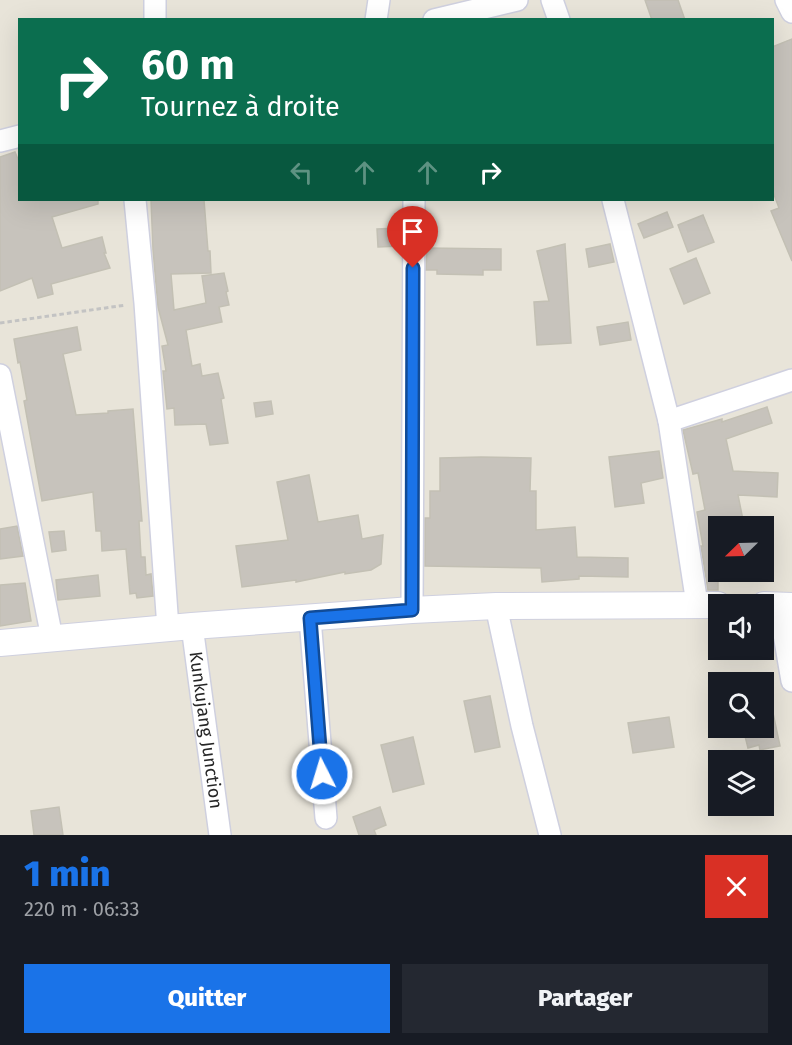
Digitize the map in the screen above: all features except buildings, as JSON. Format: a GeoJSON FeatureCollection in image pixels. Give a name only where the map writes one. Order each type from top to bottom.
{"type":"FeatureCollection","features":[{"type":"Feature","properties":{"kind":"street"},"geometry":{"type":"LineString","coordinates":[[155,0],[155,18]]}},
{"type":"Feature","properties":{"kind":"street"},"geometry":{"type":"LineString","coordinates":[[376,18],[379,0]]}},
{"type":"Feature","properties":{"kind":"street"},"geometry":{"type":"LineString","coordinates":[[442,18],[517,0]]}},
{"type":"Feature","properties":{"kind":"street"},"geometry":{"type":"LineString","coordinates":[[552,0],[558,18]]}},
{"type":"Feature","properties":{"kind":"street"},"geometry":{"type":"LineString","coordinates":[[786,0],[792,12]]}},
{"type":"Feature","properties":{"kind":"street"},"geometry":{"type":"LineString","coordinates":[[0,141],[18,136]]}},
{"type":"Feature","properties":{"kind":"street","name":"Kunkujang Junction"},"geometry":{"type":"LineString","coordinates":[[135,201],[180,627],[220,835]]}},
{"type":"Feature","properties":{"kind":"street"},"geometry":{"type":"LineString","coordinates":[[412,610],[414,201]]}},
{"type":"Feature","properties":{"kind":"street"},"geometry":{"type":"LineString","coordinates":[[0,643],[412,610],[496,606],[708,604],[669,421],[613,201]]}},
{"type":"Feature","properties":{"kind":"street"},"geometry":{"type":"LineString","coordinates":[[0,375],[52,638]]}},
{"type":"Feature","properties":{"kind":"street"},"geometry":{"type":"LineString","coordinates":[[669,421],[792,380]]}},
{"type":"Feature","properties":{"kind":"street"},"geometry":{"type":"LineString","coordinates":[[496,606],[522,726],[550,835]]}},
{"type":"Feature","properties":{"kind":"street"},"geometry":{"type":"LineString","coordinates":[[778,606],[792,681]]}},
{"type":"Feature","properties":{"kind":"street"},"geometry":{"type":"LineString","coordinates":[[310,618],[326,818]]}},
{"type":"Feature","properties":{"kind":"path"},"geometry":{"type":"LineString","coordinates":[[0,323],[146,303]]}},
{"type":"Feature","properties":{"kind":"route"},"geometry":{"type":"LineString","coordinates":[[322,774],[310,618],[412,610],[413,268]]}}]}
